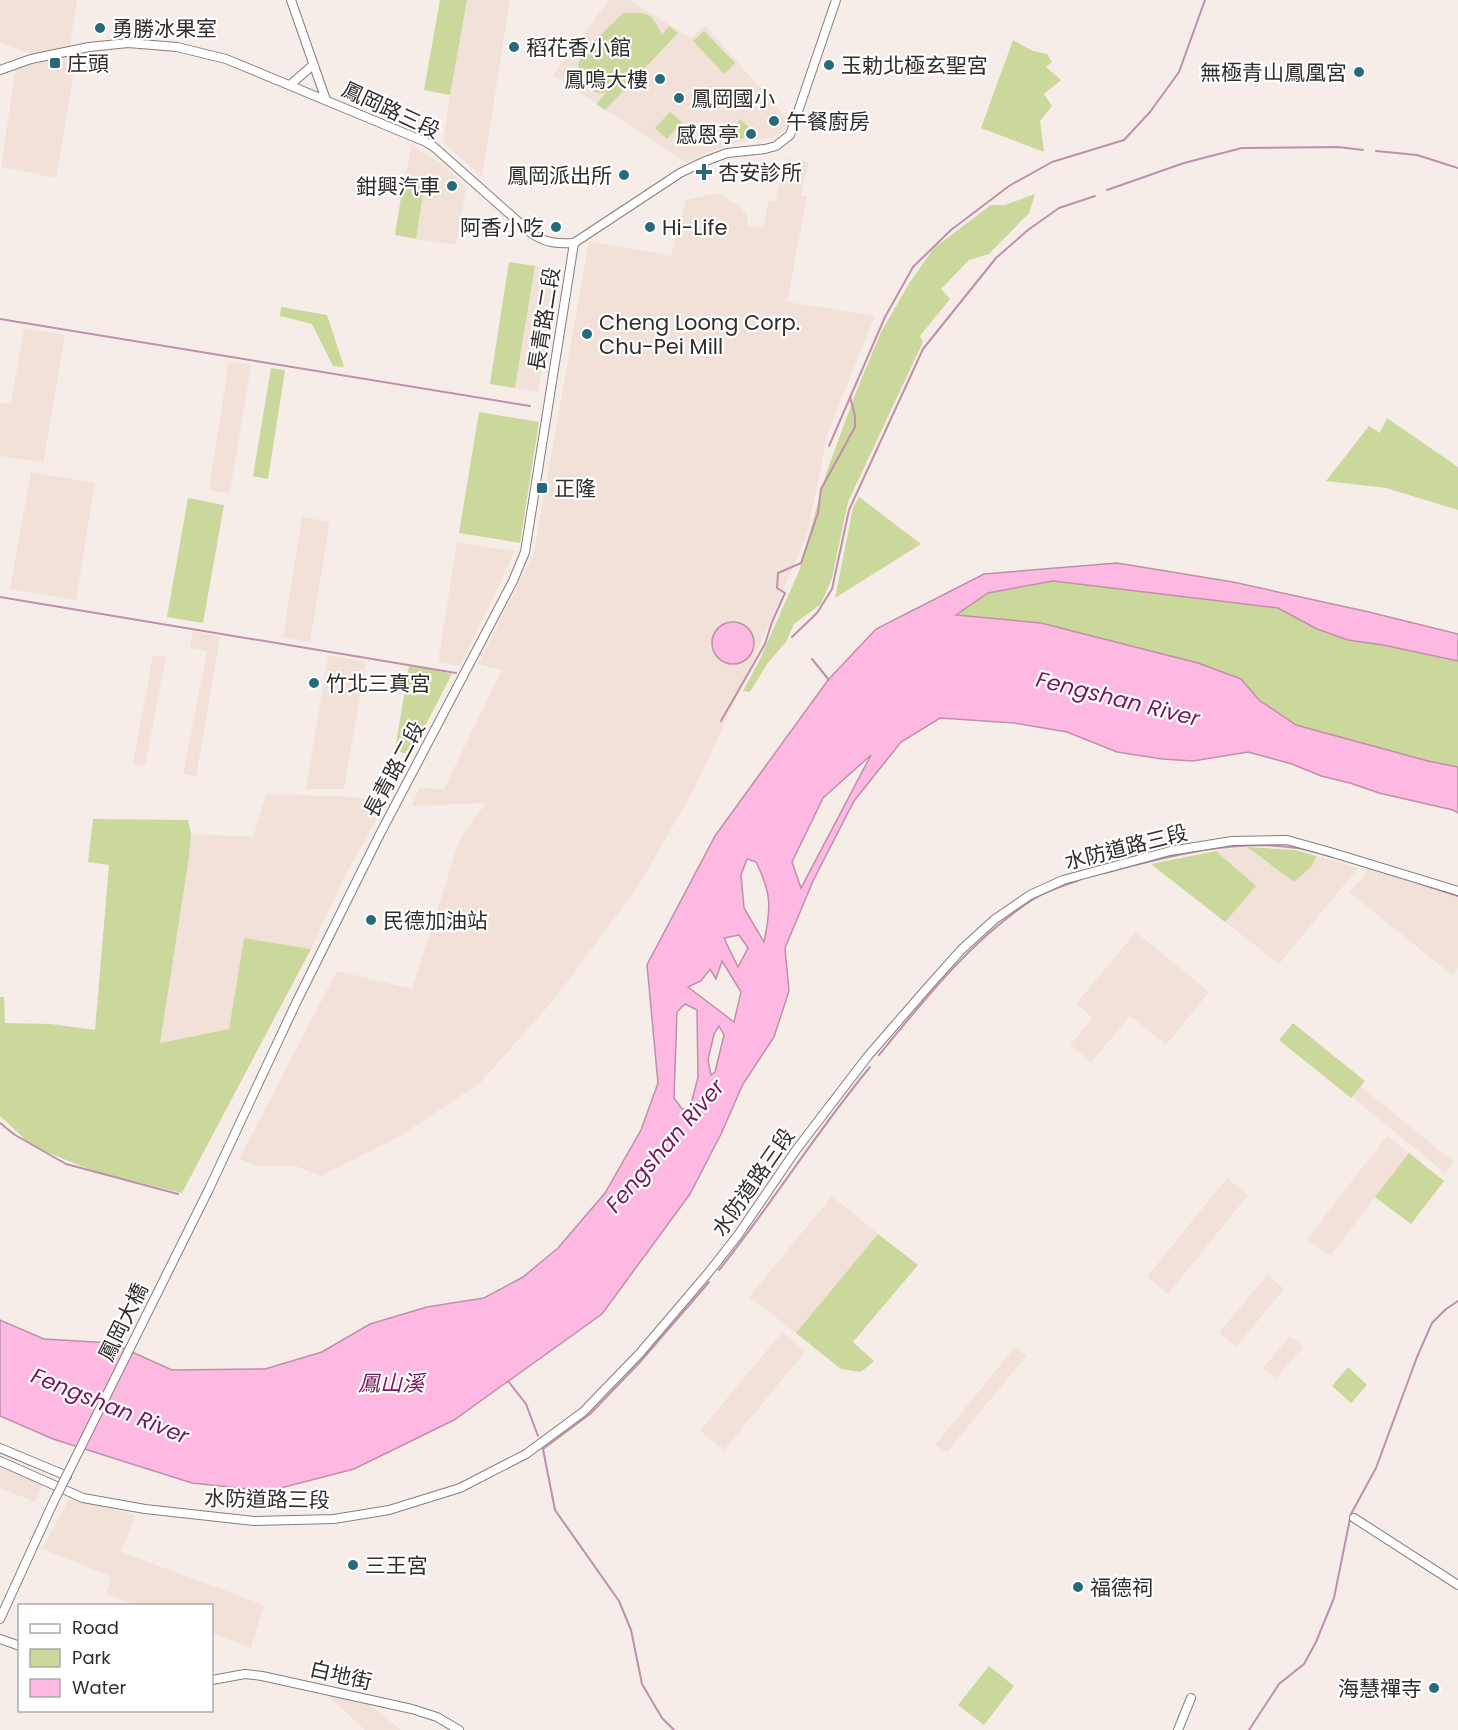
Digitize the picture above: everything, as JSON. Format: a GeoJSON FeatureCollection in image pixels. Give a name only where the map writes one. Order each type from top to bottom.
{"type":"FeatureCollection","features":[{"type":"Feature","properties":{"kind":"street"},"geometry":{"type":"LineString","coordinates":[[291,0],[326,100]]}},
{"type":"Feature","properties":{"kind":"street"},"geometry":{"type":"LineString","coordinates":[[574,243],[680,173],[727,153],[776,146],[790,135],[836,0]]}},
{"type":"Feature","properties":{"kind":"street","name":"鳳岡路三段"},"geometry":{"type":"LineString","coordinates":[[0,70],[13,64],[89,47],[128,42],[177,47],[226,58],[434,147],[540,240],[557,244],[574,243]]}},
{"type":"Feature","properties":{"kind":"street"},"geometry":{"type":"LineString","coordinates":[[290,85],[313,65]]}},
{"type":"Feature","properties":{"kind":"street","name":"長青路二段"},"geometry":{"type":"LineString","coordinates":[[209,1189],[296,1004],[380,834],[513,581],[525,552],[574,243]]}},
{"type":"Feature","properties":{"kind":"street","name":"水防道路三段"},"geometry":{"type":"LineString","coordinates":[[0,1461],[83,1498],[145,1509],[254,1521],[334,1519],[389,1510],[460,1488],[526,1454],[583,1412],[640,1353],[738,1235],[796,1150],[868,1056],[961,950],[994,919],[1030,895],[1063,880],[1170,851],[1232,842],[1287,840],[1458,891]]}},
{"type":"Feature","properties":{"kind":"street","name":"鳳岡大橋"},"geometry":{"type":"LineString","coordinates":[[0,1618],[53,1503],[209,1189]]}},
{"type":"Feature","properties":{"kind":"street"},"geometry":{"type":"LineString","coordinates":[[0,1448],[67,1476]]}},
{"type":"Feature","properties":{"kind":"street"},"geometry":{"type":"LineString","coordinates":[[1354,1518],[1458,1585]]}},
{"type":"Feature","properties":{"kind":"street"},"geometry":{"type":"LineString","coordinates":[[0,1639],[18,1645]]}},
{"type":"Feature","properties":{"kind":"street","name":"白地街"},"geometry":{"type":"LineString","coordinates":[[213,1680],[245,1674],[262,1676],[411,1709],[437,1717],[459,1730]]}},
{"type":"Feature","properties":{"kind":"street"},"geometry":{"type":"LineString","coordinates":[[1178,1730],[1191,1698]]}},
{"type":"Feature","properties":{"kind":"shaded area"},"geometry":{"type":"Polygon","coordinates":[[[0,0],[77,0],[70,46],[35,55],[0,43],[0,0]]]}},
{"type":"Feature","properties":{"kind":"shaded area"},"geometry":{"type":"Polygon","coordinates":[[[467,0],[510,0],[482,177],[443,142],[467,0]]]}},
{"type":"Feature","properties":{"kind":"shaded area","name":"鳳岡國小"},"geometry":{"type":"Polygon","coordinates":[[[609,0],[629,0],[691,38],[705,25],[790,122],[784,131],[770,138],[735,143],[706,153],[687,163],[553,75],[609,0]]]}},
{"type":"Feature","properties":{"kind":"shaded area"},"geometry":{"type":"Polygon","coordinates":[[[77,53],[56,178],[1,167],[16,66],[77,53]]]}},
{"type":"Feature","properties":{"kind":"shaded area"},"geometry":{"type":"Polygon","coordinates":[[[412,145],[445,166],[466,188],[456,245],[416,239],[424,188],[403,185],[412,145]]]}},
{"type":"Feature","properties":{"kind":"shaded area","name":"Cheng Loong Corp. Chu-Pei Mill"},"geometry":{"type":"Polygon","coordinates":[[[786,159],[809,162],[801,195],[807,196],[787,302],[875,316],[828,432],[808,531],[752,664],[693,791],[637,888],[556,997],[480,1083],[399,1137],[321,1176],[295,1166],[257,1166],[239,1159],[337,971],[412,989],[460,838],[486,803],[412,806],[419,788],[444,789],[502,670],[478,664],[534,553],[589,241],[671,256],[686,200],[718,193],[739,206],[748,217],[747,225],[763,227],[769,201],[775,201],[786,159]]]}},
{"type":"Feature","properties":{"kind":"shaded area"},"geometry":{"type":"Polygon","coordinates":[[[535,266],[560,270],[538,392],[515,388],[535,266]]]}},
{"type":"Feature","properties":{"kind":"shaded area"},"geometry":{"type":"Polygon","coordinates":[[[24,328],[65,335],[43,463],[0,456],[0,403],[11,404],[24,328]]]}},
{"type":"Feature","properties":{"kind":"shaded area"},"geometry":{"type":"Polygon","coordinates":[[[229,361],[251,365],[230,493],[209,490],[229,361]]]}},
{"type":"Feature","properties":{"kind":"shaded area"},"geometry":{"type":"Polygon","coordinates":[[[31,472],[95,483],[76,600],[10,589],[31,472]]]}},
{"type":"Feature","properties":{"kind":"shaded area"},"geometry":{"type":"Polygon","coordinates":[[[302,517],[330,522],[310,642],[283,638],[302,517]]]}},
{"type":"Feature","properties":{"kind":"shaded area"},"geometry":{"type":"Polygon","coordinates":[[[457,542],[515,551],[460,666],[438,662],[457,542]]]}},
{"type":"Feature","properties":{"kind":"shaded area"},"geometry":{"type":"Polygon","coordinates":[[[193,631],[220,637],[196,777],[183,774],[207,651],[190,648],[193,631]]]}},
{"type":"Feature","properties":{"kind":"shaded area"},"geometry":{"type":"Polygon","coordinates":[[[153,655],[166,657],[145,766],[133,764],[153,655]]]}},
{"type":"Feature","properties":{"kind":"shaded area"},"geometry":{"type":"Polygon","coordinates":[[[328,655],[366,662],[344,789],[306,789],[328,655]]]}},
{"type":"Feature","properties":{"kind":"shaded area"},"geometry":{"type":"Polygon","coordinates":[[[266,794],[357,797],[386,803],[344,877],[311,949],[244,938],[229,1029],[159,1043],[191,834],[253,837],[266,794]]]}},
{"type":"Feature","properties":{"kind":"shaded area"},"geometry":{"type":"Polygon","coordinates":[[[1247,847],[1294,882],[1311,867],[1317,856],[1358,868],[1279,964],[1225,922],[1256,886],[1216,851],[1247,847]]]}},
{"type":"Feature","properties":{"kind":"shaded area"},"geometry":{"type":"Polygon","coordinates":[[[1368,867],[1458,894],[1458,968],[1452,975],[1349,892],[1364,877],[1368,867]]]}},
{"type":"Feature","properties":{"kind":"shaded area"},"geometry":{"type":"Polygon","coordinates":[[[1136,932],[1209,992],[1166,1045],[1130,1016],[1091,1062],[1070,1045],[1093,1018],[1076,1004],[1136,932]]]}},
{"type":"Feature","properties":{"kind":"shaded area"},"geometry":{"type":"Polygon","coordinates":[[[1360,1086],[1454,1162],[1445,1173],[1352,1097],[1360,1086]]]}},
{"type":"Feature","properties":{"kind":"shaded area"},"geometry":{"type":"Polygon","coordinates":[[[1387,1136],[1409,1153],[1330,1256],[1307,1239],[1387,1136]]]}},
{"type":"Feature","properties":{"kind":"shaded area"},"geometry":{"type":"Polygon","coordinates":[[[1227,1178],[1248,1195],[1168,1294],[1147,1277],[1227,1178]]]}},
{"type":"Feature","properties":{"kind":"shaded area"},"geometry":{"type":"Polygon","coordinates":[[[832,1196],[878,1234],[796,1333],[749,1297],[832,1196]]]}},
{"type":"Feature","properties":{"kind":"shaded area"},"geometry":{"type":"Polygon","coordinates":[[[1267,1275],[1284,1289],[1236,1347],[1219,1333],[1267,1275]]]}},
{"type":"Feature","properties":{"kind":"shaded area"},"geometry":{"type":"Polygon","coordinates":[[[782,1332],[805,1352],[724,1450],[700,1431],[782,1332]]]}},
{"type":"Feature","properties":{"kind":"shaded area"},"geometry":{"type":"Polygon","coordinates":[[[1290,1336],[1303,1347],[1276,1378],[1263,1368],[1290,1336]]]}},
{"type":"Feature","properties":{"kind":"shaded area"},"geometry":{"type":"Polygon","coordinates":[[[1015,1347],[1026,1356],[947,1452],[935,1445],[1015,1347]]]}},
{"type":"Feature","properties":{"kind":"shaded area"},"geometry":{"type":"Polygon","coordinates":[[[0,1465],[43,1483],[35,1502],[0,1488],[0,1465]]]}},
{"type":"Feature","properties":{"kind":"shaded area"},"geometry":{"type":"Polygon","coordinates":[[[70,1497],[135,1515],[121,1552],[264,1605],[251,1648],[213,1633],[213,1604],[134,1604],[106,1594],[111,1576],[42,1549],[70,1497]]]}},
{"type":"Feature","properties":{"kind":"shaded area"},"geometry":{"type":"Polygon","coordinates":[[[325,1693],[366,1702],[401,1730],[365,1730],[325,1693]]]}},
{"type":"Feature","properties":{"kind":"green space"},"geometry":{"type":"Polygon","coordinates":[[[440,0],[467,0],[450,95],[424,90],[440,0]]]}},
{"type":"Feature","properties":{"kind":"green space"},"geometry":{"type":"Polygon","coordinates":[[[623,13],[648,15],[655,21],[662,35],[669,26],[678,33],[605,110],[596,104],[606,93],[590,90],[582,82],[578,71],[580,59],[623,13]]]}},
{"type":"Feature","properties":{"kind":"green space"},"geometry":{"type":"Polygon","coordinates":[[[704,31],[735,63],[724,74],[693,41],[704,31]]]}},
{"type":"Feature","properties":{"kind":"green space"},"geometry":{"type":"Polygon","coordinates":[[[1013,40],[1033,51],[1047,54],[1052,62],[1046,67],[1061,80],[1044,94],[1052,106],[1040,121],[1044,152],[981,128],[1013,40]]]}},
{"type":"Feature","properties":{"kind":"green space"},"geometry":{"type":"Polygon","coordinates":[[[670,112],[682,122],[667,139],[655,128],[670,112]]]}},
{"type":"Feature","properties":{"kind":"green space"},"geometry":{"type":"Polygon","coordinates":[[[740,119],[757,134],[738,140],[731,133],[740,119]]]}},
{"type":"Feature","properties":{"kind":"green space"},"geometry":{"type":"Polygon","coordinates":[[[403,185],[424,188],[416,239],[395,235],[403,185]]]}},
{"type":"Feature","properties":{"kind":"green space"},"geometry":{"type":"Polygon","coordinates":[[[1035,194],[1029,213],[989,254],[969,260],[941,289],[950,299],[920,336],[923,342],[848,502],[832,578],[821,604],[794,624],[786,642],[767,664],[750,692],[743,691],[760,659],[799,571],[826,474],[854,397],[881,332],[910,282],[934,248],[991,205],[1005,205],[1035,194]]]}},
{"type":"Feature","properties":{"kind":"green space"},"geometry":{"type":"Polygon","coordinates":[[[509,262],[535,266],[515,388],[490,384],[509,262]]]}},
{"type":"Feature","properties":{"kind":"green space"},"geometry":{"type":"Polygon","coordinates":[[[281,307],[327,315],[344,367],[333,366],[312,324],[280,316],[281,307]]]}},
{"type":"Feature","properties":{"kind":"green space"},"geometry":{"type":"Polygon","coordinates":[[[271,368],[285,370],[268,479],[253,476],[271,368]]]}},
{"type":"Feature","properties":{"kind":"green space"},"geometry":{"type":"Polygon","coordinates":[[[479,412],[539,422],[520,543],[459,533],[479,412]]]}},
{"type":"Feature","properties":{"kind":"green space"},"geometry":{"type":"Polygon","coordinates":[[[1387,418],[1458,467],[1458,510],[1386,488],[1326,481],[1369,426],[1380,433],[1387,418]]]}},
{"type":"Feature","properties":{"kind":"green space"},"geometry":{"type":"Polygon","coordinates":[[[859,497],[921,544],[835,598],[853,507],[859,497]]]}},
{"type":"Feature","properties":{"kind":"green space"},"geometry":{"type":"Polygon","coordinates":[[[188,498],[224,505],[203,623],[167,617],[188,498]]]}},
{"type":"Feature","properties":{"kind":"green space"},"geometry":{"type":"Polygon","coordinates":[[[1053,581],[1279,608],[1317,629],[1348,640],[1458,661],[1458,767],[1296,725],[1259,700],[1241,679],[1198,663],[1041,623],[955,615],[988,593],[1053,581]]]}},
{"type":"Feature","properties":{"kind":"green space"},"geometry":{"type":"Polygon","coordinates":[[[409,665],[452,674],[410,755],[395,750],[409,665]]]}},
{"type":"Feature","properties":{"kind":"green space"},"geometry":{"type":"Polygon","coordinates":[[[93,819],[188,820],[191,834],[189,857],[160,1043],[229,1029],[244,938],[311,949],[182,1193],[93,1171],[32,1146],[0,1116],[0,997],[4,997],[5,1023],[51,1024],[95,1030],[109,865],[88,862],[93,819]]]}},
{"type":"Feature","properties":{"kind":"green space"},"geometry":{"type":"Polygon","coordinates":[[[1247,847],[1295,850],[1317,856],[1311,867],[1294,882],[1247,847]]]}},
{"type":"Feature","properties":{"kind":"green space"},"geometry":{"type":"Polygon","coordinates":[[[1216,851],[1256,886],[1225,922],[1151,864],[1216,851]]]}},
{"type":"Feature","properties":{"kind":"green space"},"geometry":{"type":"Polygon","coordinates":[[[1293,1023],[1365,1081],[1351,1098],[1279,1040],[1293,1023]]]}},
{"type":"Feature","properties":{"kind":"green space"},"geometry":{"type":"Polygon","coordinates":[[[1409,1153],[1444,1181],[1411,1224],[1375,1197],[1409,1153]]]}},
{"type":"Feature","properties":{"kind":"green space"},"geometry":{"type":"Polygon","coordinates":[[[878,1234],[918,1265],[853,1342],[874,1361],[861,1372],[841,1369],[796,1333],[878,1234]]]}},
{"type":"Feature","properties":{"kind":"green space"},"geometry":{"type":"Polygon","coordinates":[[[1348,1367],[1367,1385],[1351,1403],[1332,1386],[1348,1367]]]}},
{"type":"Feature","properties":{"kind":"green space"},"geometry":{"type":"Polygon","coordinates":[[[989,1666],[1014,1686],[984,1725],[958,1705],[989,1666]]]}},
{"type":"Feature","properties":{"kind":"water","name":"鳳山溪"},"geometry":{"type":"Polygon","coordinates":[[[1117,563],[1233,582],[1458,634],[1458,661],[1348,640],[1317,629],[1278,608],[1053,581],[988,593],[956,615],[1041,623],[1198,663],[1241,679],[1259,700],[1296,725],[1458,767],[1458,813],[1379,793],[1248,752],[1193,761],[1162,759],[1117,752],[1067,732],[1014,723],[940,718],[901,742],[854,801],[813,881],[785,948],[789,991],[774,1037],[743,1084],[721,1134],[690,1194],[602,1314],[454,1420],[354,1469],[269,1491],[192,1483],[53,1439],[0,1416],[0,1320],[44,1339],[112,1343],[172,1370],[265,1369],[322,1352],[370,1324],[427,1307],[484,1298],[523,1277],[558,1248],[605,1193],[641,1130],[658,1083],[647,965],[715,836],[828,680],[876,629],[984,574],[1117,563]],[[871,755],[823,798],[792,862],[801,888],[871,755]],[[747,859],[741,875],[744,908],[764,942],[769,901],[765,883],[756,862],[747,859]],[[739,935],[724,938],[738,967],[748,948],[739,935]],[[722,961],[716,979],[710,969],[701,981],[688,987],[734,1022],[741,992],[722,961]],[[685,1004],[677,1012],[674,1098],[682,1109],[690,1108],[698,1077],[697,1010],[685,1004]],[[719,1026],[714,1034],[708,1060],[711,1075],[715,1072],[724,1035],[719,1026]]]}},
{"type":"Feature","properties":{"kind":"water"},"geometry":{"type":"Polygon","coordinates":[[[733,622],[748,628],[754,643],[748,658],[733,664],[718,658],[712,643],[718,628],[733,622]]]}},
{"type":"Feature","properties":{"kind":"waterway"},"geometry":{"type":"LineString","coordinates":[[829,446],[885,317],[913,267],[951,230],[1009,186],[1052,162],[1124,140],[1150,112],[1179,72],[1205,0]]}},
{"type":"Feature","properties":{"kind":"waterway"},"geometry":{"type":"LineString","coordinates":[[1107,190],[1184,163],[1242,148],[1338,147],[1363,150]]}},
{"type":"Feature","properties":{"kind":"waterway"},"geometry":{"type":"LineString","coordinates":[[1376,151],[1417,155],[1458,168]]}},
{"type":"Feature","properties":{"kind":"waterway"},"geometry":{"type":"LineString","coordinates":[[792,637],[817,613],[832,589],[849,510],[923,349],[996,258],[1028,230],[1059,208],[1095,196]]}},
{"type":"Feature","properties":{"kind":"waterway"},"geometry":{"type":"LineString","coordinates":[[0,319],[530,406]]}},
{"type":"Feature","properties":{"kind":"waterway"},"geometry":{"type":"LineString","coordinates":[[721,721],[765,644],[785,593],[777,588],[778,573],[801,563],[818,513],[821,489],[855,427],[855,416],[850,397]]}},
{"type":"Feature","properties":{"kind":"waterway"},"geometry":{"type":"LineString","coordinates":[[0,597],[456,673]]}},
{"type":"Feature","properties":{"kind":"waterway"},"geometry":{"type":"LineString","coordinates":[[812,659],[829,680]]}},
{"type":"Feature","properties":{"kind":"waterway"},"geometry":{"type":"LineString","coordinates":[[1105,873],[1200,851],[1249,845],[1297,848],[1333,857]]}},
{"type":"Feature","properties":{"kind":"waterway"},"geometry":{"type":"LineString","coordinates":[[879,1055],[950,972],[989,933],[1032,900],[1079,880]]}},
{"type":"Feature","properties":{"kind":"waterway"},"geometry":{"type":"LineString","coordinates":[[1418,883],[1458,896]]}},
{"type":"Feature","properties":{"kind":"waterway"},"geometry":{"type":"LineString","coordinates":[[719,1270],[870,1067]]}},
{"type":"Feature","properties":{"kind":"waterway"},"geometry":{"type":"LineString","coordinates":[[0,1123],[15,1135],[66,1164],[178,1194]]}},
{"type":"Feature","properties":{"kind":"waterway"},"geometry":{"type":"LineString","coordinates":[[543,1449],[590,1414],[640,1362],[709,1282]]}},
{"type":"Feature","properties":{"kind":"waterway"},"geometry":{"type":"LineString","coordinates":[[1249,1730],[1279,1684],[1304,1664],[1316,1642],[1334,1598],[1351,1514],[1376,1468],[1432,1323],[1458,1301]]}},
{"type":"Feature","properties":{"kind":"waterway"},"geometry":{"type":"LineString","coordinates":[[508,1381],[526,1404],[538,1436]]}},
{"type":"Feature","properties":{"kind":"waterway"},"geometry":{"type":"LineString","coordinates":[[543,1449],[555,1510],[619,1601],[631,1630],[642,1684],[662,1718],[674,1730]]}},
{"type":"Feature","properties":{"kind":"place","name":"勇勝冰果室"},"geometry":{"type":"Point","coordinates":[100,28]}},
{"type":"Feature","properties":{"kind":"place","name":"稻花香小館"},"geometry":{"type":"Point","coordinates":[514,47]}},
{"type":"Feature","properties":{"kind":"place","name":"庄頭"},"geometry":{"type":"Point","coordinates":[55,63]}},
{"type":"Feature","properties":{"kind":"place","name":"玉勅北極玄聖宮"},"geometry":{"type":"Point","coordinates":[829,65]}},
{"type":"Feature","properties":{"kind":"place","name":"無極青山鳳凰宮"},"geometry":{"type":"Point","coordinates":[1359,72]}},
{"type":"Feature","properties":{"kind":"place","name":"鳳鳴大樓"},"geometry":{"type":"Point","coordinates":[660,79]}},
{"type":"Feature","properties":{"kind":"place","name":"鳳岡國小"},"geometry":{"type":"Point","coordinates":[679,98]}},
{"type":"Feature","properties":{"kind":"place","name":"午餐廚房"},"geometry":{"type":"Point","coordinates":[774,121]}},
{"type":"Feature","properties":{"kind":"place","name":"感恩亭"},"geometry":{"type":"Point","coordinates":[751,134]}},
{"type":"Feature","properties":{"kind":"place","name":"杏安診所"},"geometry":{"type":"Point","coordinates":[704,172]}},
{"type":"Feature","properties":{"kind":"place","name":"鳳岡派出所"},"geometry":{"type":"Point","coordinates":[624,175]}},
{"type":"Feature","properties":{"kind":"place","name":"鉗興汽車"},"geometry":{"type":"Point","coordinates":[452,186]}},
{"type":"Feature","properties":{"kind":"place","name":"阿香小吃"},"geometry":{"type":"Point","coordinates":[556,227]}},
{"type":"Feature","properties":{"kind":"place","name":"Hi-Life"},"geometry":{"type":"Point","coordinates":[650,227]}},
{"type":"Feature","properties":{"kind":"place","name":"Cheng Loong Corp. Chu-Pei Mill"},"geometry":{"type":"Point","coordinates":[587,334]}},
{"type":"Feature","properties":{"kind":"place","name":"正隆"},"geometry":{"type":"Point","coordinates":[542,488]}},
{"type":"Feature","properties":{"kind":"place","name":"竹北三真宮"},"geometry":{"type":"Point","coordinates":[314,683]}},
{"type":"Feature","properties":{"kind":"place","name":"民德加油站"},"geometry":{"type":"Point","coordinates":[371,920]}},
{"type":"Feature","properties":{"kind":"place","name":"三王宮"},"geometry":{"type":"Point","coordinates":[353,1565]}},
{"type":"Feature","properties":{"kind":"place","name":"福德祠"},"geometry":{"type":"Point","coordinates":[1078,1587]}},
{"type":"Feature","properties":{"kind":"place","name":"海慧禪寺"},"geometry":{"type":"Point","coordinates":[1434,1688]}},
{"type":"Feature","properties":{"kind":"water label","name":"Fengshan River"},"geometry":{"type":"Point","coordinates":[1118,699]}},
{"type":"Feature","properties":{"kind":"water label","name":"Fengshan River"},"geometry":{"type":"Point","coordinates":[665,1146]}},
{"type":"Feature","properties":{"kind":"water label","name":"Fengshan River"},"geometry":{"type":"Point","coordinates":[110,1406]}}]}
